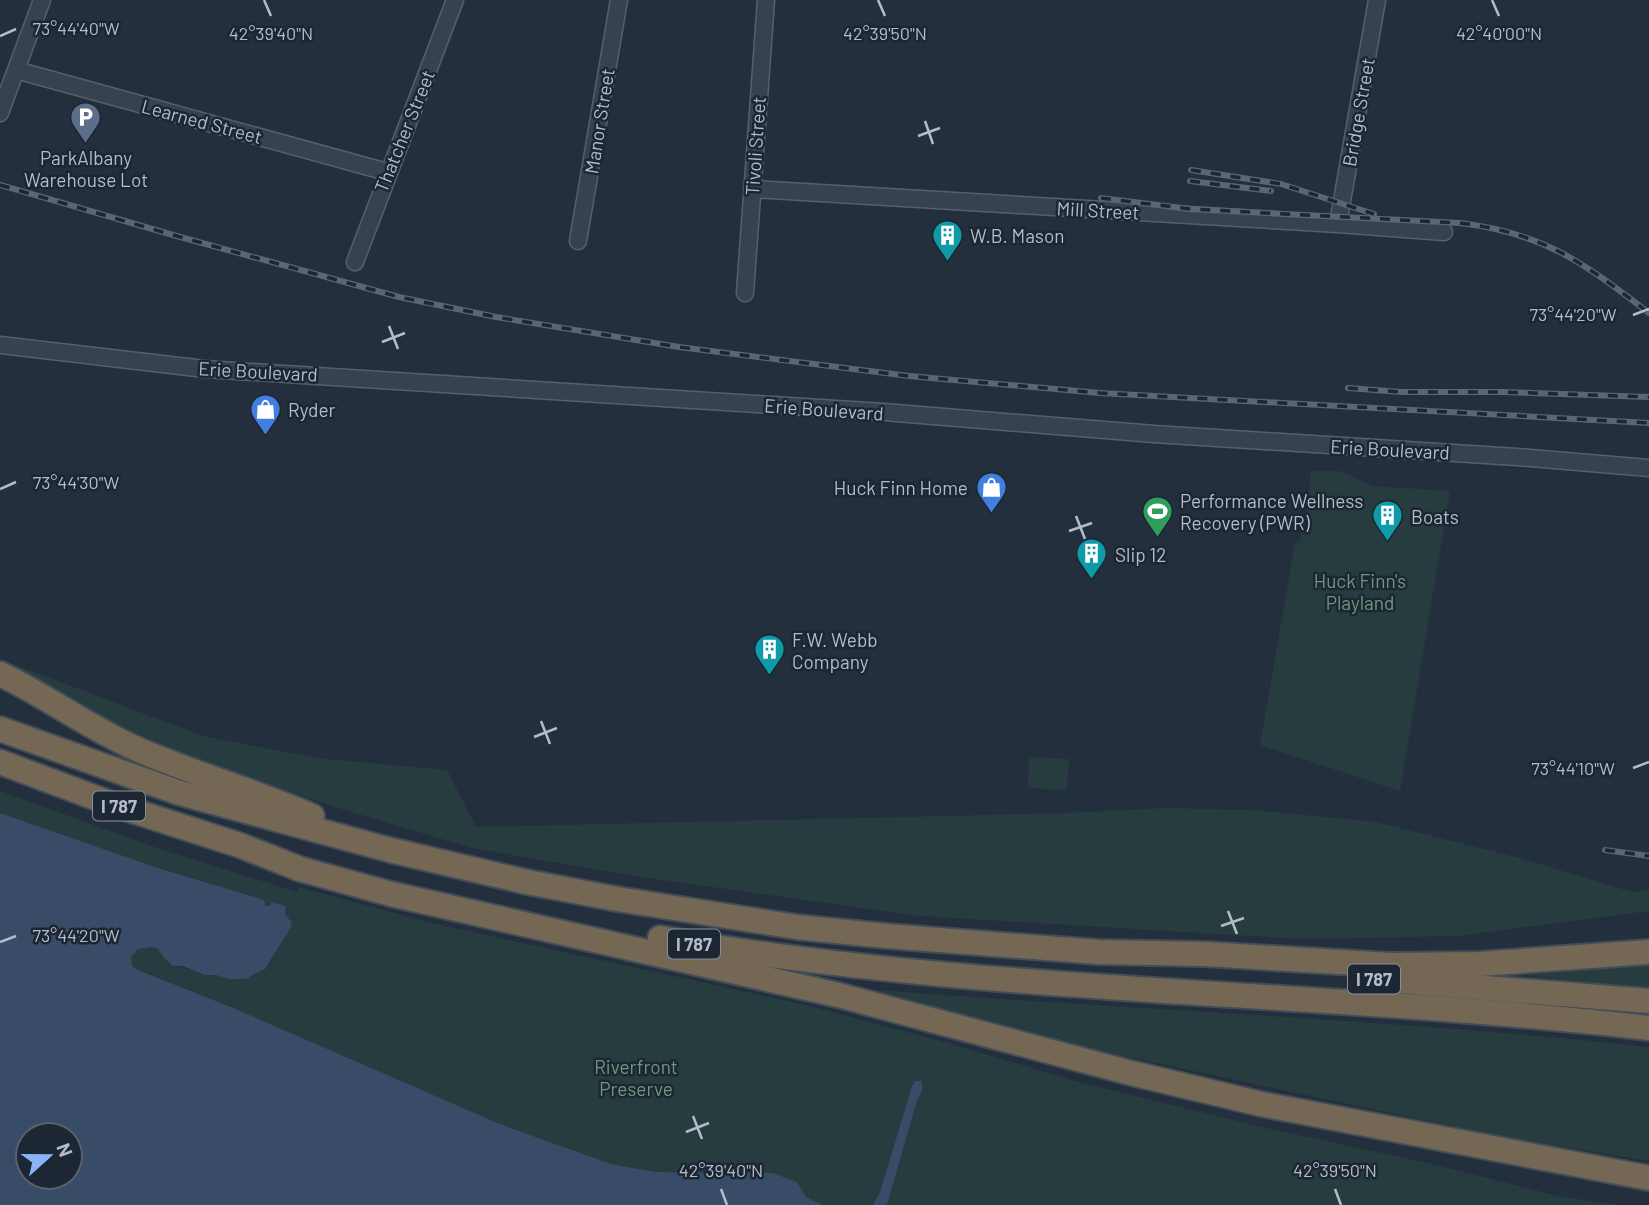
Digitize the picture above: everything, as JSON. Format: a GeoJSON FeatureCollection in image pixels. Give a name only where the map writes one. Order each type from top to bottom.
{"type":"FeatureCollection","features":[{"type":"Feature","properties":{"kind":"highway"},"geometry":{"type":"LineString","coordinates":[[0,674],[135,749],[228,785],[274,799],[390,850]]}},
{"type":"Feature","properties":{"kind":"highway","name":"I 787"},"geometry":{"type":"LineString","coordinates":[[0,729],[180,793],[390,850],[562,889],[730,917],[864,934],[1099,953],[1206,967],[1649,1001]]}},
{"type":"Feature","properties":{"kind":"highway","name":"I 787"},"geometry":{"type":"LineString","coordinates":[[0,762],[112,804],[239,845],[305,858],[431,891],[559,920],[783,957],[996,979],[1524,1016],[1649,1028]]}},
{"type":"Feature","properties":{"kind":"highway"},"geometry":{"type":"LineString","coordinates":[[239,845],[300,869],[391,894],[838,995],[1193,1088],[1331,1119],[1649,1178]]}},
{"type":"Feature","properties":{"kind":"highway"},"geometry":{"type":"LineString","coordinates":[[1594,956],[1649,942]]}},
{"type":"Feature","properties":{"kind":"highway"},"geometry":{"type":"LineString","coordinates":[[1099,953],[1205,954],[1425,965],[1518,962],[1649,952]]}},
{"type":"Feature","properties":{"kind":"highway"},"geometry":{"type":"LineString","coordinates":[[1572,1163],[1649,1187]]}},
{"type":"Feature","properties":{"kind":"street"},"geometry":{"type":"LineString","coordinates":[[0,113],[42,0]]}},
{"type":"Feature","properties":{"kind":"street","name":"Thatcher Street"},"geometry":{"type":"LineString","coordinates":[[355,262],[387,172],[455,0]]}},
{"type":"Feature","properties":{"kind":"street","name":"Manor Street"},"geometry":{"type":"LineString","coordinates":[[578,241],[619,0]]}},
{"type":"Feature","properties":{"kind":"street","name":"Tivoli Street"},"geometry":{"type":"LineString","coordinates":[[745,293],[766,0]]}},
{"type":"Feature","properties":{"kind":"street","name":"Bridge Street"},"geometry":{"type":"LineString","coordinates":[[1338,224],[1377,0]]}},
{"type":"Feature","properties":{"kind":"street","name":"Learned Street"},"geometry":{"type":"LineString","coordinates":[[16,70],[387,172]]}},
{"type":"Feature","properties":{"kind":"street","name":"Mill Street"},"geometry":{"type":"LineString","coordinates":[[752,189],[1444,232]]}},
{"type":"Feature","properties":{"kind":"street","name":"Erie Boulevard"},"geometry":{"type":"LineString","coordinates":[[0,345],[205,369],[884,412],[1181,436],[1649,468]]}},
{"type":"Feature","properties":{"kind":"green space","name":"Huck Finn's Playland"},"geometry":{"type":"Polygon","coordinates":[[[1311,471],[1340,471],[1372,486],[1450,491],[1400,791],[1260,745],[1295,543],[1300,541],[1301,533],[1305,529],[1311,471]]]}},
{"type":"Feature","properties":{"kind":"green space"},"geometry":{"type":"Polygon","coordinates":[[[0,659],[203,736],[316,758],[447,770],[476,827],[1066,813],[1165,808],[1251,810],[1376,822],[1520,858],[1632,892],[1649,890],[1649,911],[1458,936],[1302,939],[920,916],[641,877],[472,848],[325,804],[177,751],[87,711],[0,662],[0,659]]]}},
{"type":"Feature","properties":{"kind":"green space"},"geometry":{"type":"Polygon","coordinates":[[[1029,757],[1069,759],[1067,790],[1028,788],[1029,757]]]}},
{"type":"Feature","properties":{"kind":"green space","name":"Riverfront Preserve"},"geometry":{"type":"Polygon","coordinates":[[[0,791],[157,848],[297,892],[298,887],[436,924],[802,1004],[1075,1081],[1257,1126],[1432,1164],[1558,1196],[1618,1205],[887,1205],[923,1088],[912,1086],[880,1192],[873,1205],[823,1205],[806,1197],[797,1182],[773,1173],[656,1172],[611,1164],[500,1124],[231,1007],[134,968],[130,961],[132,957],[140,948],[148,946],[158,949],[170,964],[201,974],[238,978],[254,976],[269,964],[290,929],[285,915],[286,906],[271,903],[270,907],[264,906],[263,900],[158,868],[0,813],[0,791]]]}},
{"type":"Feature","properties":{"kind":"green space"},"geometry":{"type":"Polygon","coordinates":[[[1649,962],[1649,988],[1525,976],[1649,962]]]}},
{"type":"Feature","properties":{"kind":"green space"},"geometry":{"type":"Polygon","coordinates":[[[876,990],[1456,1029],[1649,1047],[1649,1161],[1498,1136],[1035,1037],[876,990]]]}},
{"type":"Feature","properties":{"kind":"water"},"geometry":{"type":"Polygon","coordinates":[[[0,813],[158,868],[264,900],[265,906],[270,906],[271,902],[286,906],[285,915],[292,922],[265,969],[246,979],[204,975],[183,966],[173,966],[158,949],[152,947],[138,949],[131,957],[132,966],[138,970],[231,1007],[500,1124],[611,1164],[656,1172],[773,1173],[797,1182],[806,1197],[823,1205],[0,1205],[0,813]]]}},
{"type":"Feature","properties":{"kind":"water"},"geometry":{"type":"Polygon","coordinates":[[[915,1081],[921,1081],[923,1088],[887,1205],[873,1205],[880,1192],[915,1081]]]}},
{"type":"Feature","properties":{"kind":"railway"},"geometry":{"type":"LineString","coordinates":[[1191,170],[1281,184],[1374,214]]}},
{"type":"Feature","properties":{"kind":"railway"},"geometry":{"type":"LineString","coordinates":[[1190,181],[1271,191]]}},
{"type":"Feature","properties":{"kind":"railway"},"geometry":{"type":"LineString","coordinates":[[0,185],[399,297],[496,317],[679,347],[909,376],[1100,393],[1649,423]]}},
{"type":"Feature","properties":{"kind":"railway"},"geometry":{"type":"LineString","coordinates":[[1101,198],[1190,209],[1460,223],[1490,228],[1516,234],[1562,253],[1604,279],[1649,313]]}},
{"type":"Feature","properties":{"kind":"railway"},"geometry":{"type":"LineString","coordinates":[[1348,388],[1401,392],[1649,397]]}},
{"type":"Feature","properties":{"kind":"railway"},"geometry":{"type":"LineString","coordinates":[[1605,850],[1649,856]]}},
{"type":"Feature","properties":{"kind":"place","name":"ParkAlbany Warehouse Lot"},"geometry":{"type":"Point","coordinates":[86,145]}},
{"type":"Feature","properties":{"kind":"place","name":"W.B. Mason"},"geometry":{"type":"Point","coordinates":[947,262]}},
{"type":"Feature","properties":{"kind":"place","name":"Ryder"},"geometry":{"type":"Point","coordinates":[265,436]}},
{"type":"Feature","properties":{"kind":"place","name":"Huck Finn Home"},"geometry":{"type":"Point","coordinates":[991,514]}},
{"type":"Feature","properties":{"kind":"place","name":"Performance Wellness Recovery (PWR)"},"geometry":{"type":"Point","coordinates":[1157,538]}},
{"type":"Feature","properties":{"kind":"place","name":"Boats"},"geometry":{"type":"Point","coordinates":[1388,543]}},
{"type":"Feature","properties":{"kind":"place","name":"Slip 12"},"geometry":{"type":"Point","coordinates":[1092,581]}},
{"type":"Feature","properties":{"kind":"place","name":"F.W. Webb Company"},"geometry":{"type":"Point","coordinates":[769,677]}}]}
